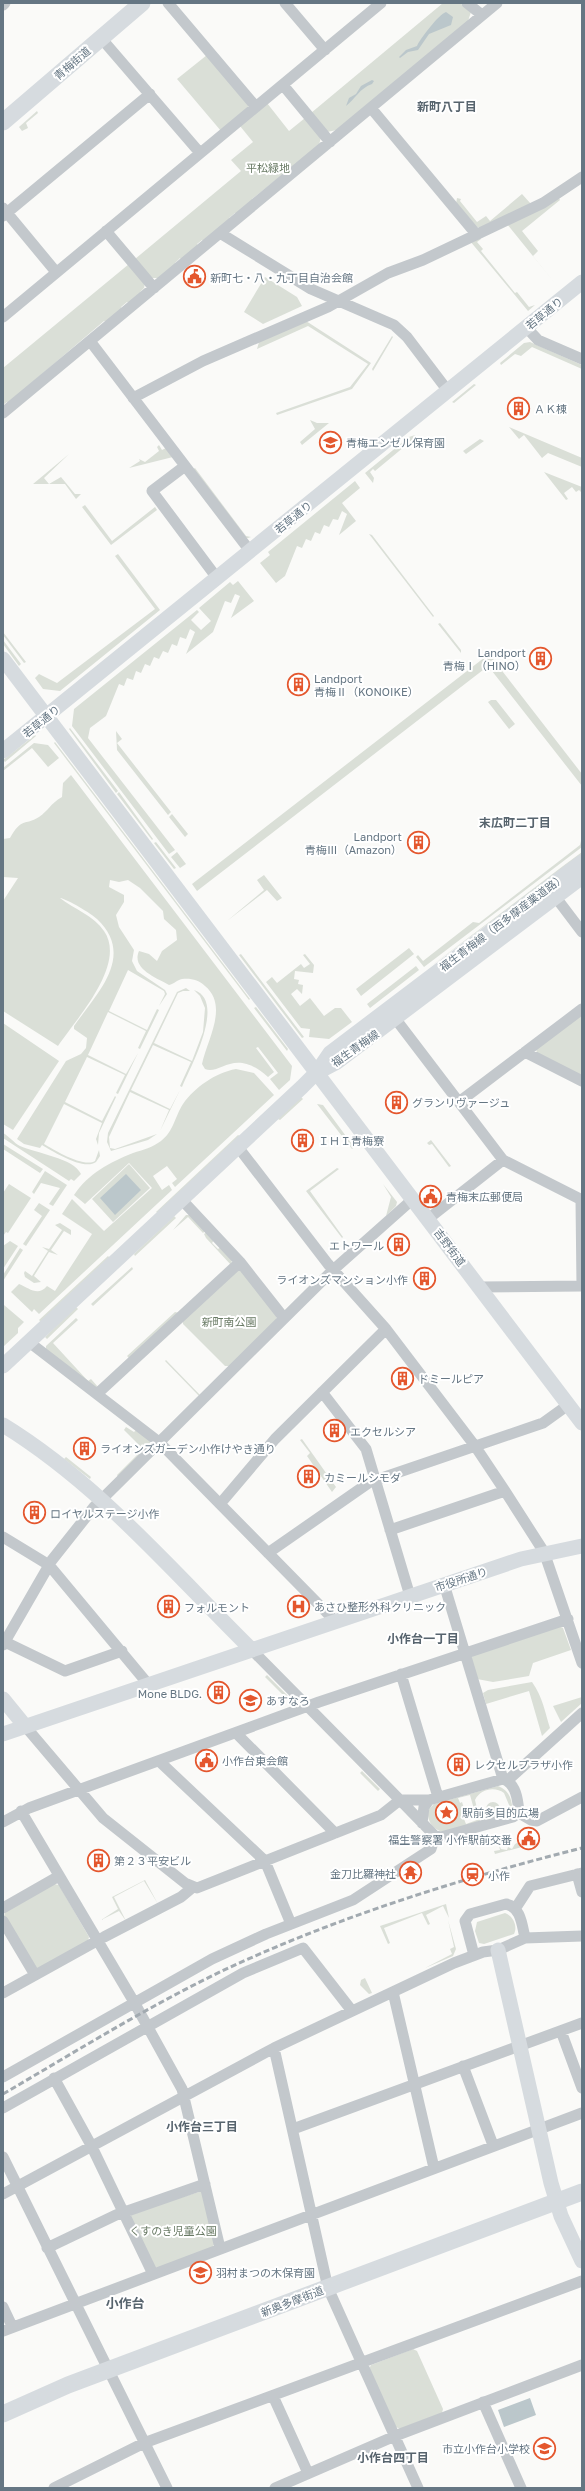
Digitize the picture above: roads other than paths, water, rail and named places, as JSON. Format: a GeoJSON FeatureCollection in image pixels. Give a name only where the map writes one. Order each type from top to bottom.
{"type":"FeatureCollection","features":[{"type":"Feature","properties":{"kind":"main road","name":"青梅街道"},"geometry":{"type":"LineString","coordinates":[[3,122],[142,3]]}},
{"type":"Feature","properties":{"kind":"main road","name":"新奥多摩街道"},"geometry":{"type":"LineString","coordinates":[[3,2414],[43,2394],[582,2192]]}},
{"type":"Feature","properties":{"kind":"street"},"geometry":{"type":"LineString","coordinates":[[168,3],[256,107]]}},
{"type":"Feature","properties":{"kind":"street"},"geometry":{"type":"LineString","coordinates":[[285,3],[325,50]]}},
{"type":"Feature","properties":{"kind":"street"},"geometry":{"type":"LineString","coordinates":[[3,317],[381,3]]}},
{"type":"Feature","properties":{"kind":"street"},"geometry":{"type":"LineString","coordinates":[[467,3],[482,16]]}},
{"type":"Feature","properties":{"kind":"street"},"geometry":{"type":"LineString","coordinates":[[3,413],[497,3]]}},
{"type":"Feature","properties":{"kind":"street"},"geometry":{"type":"LineString","coordinates":[[101,38],[200,154]]}},
{"type":"Feature","properties":{"kind":"street"},"geometry":{"type":"LineString","coordinates":[[283,85],[330,142]]}},
{"type":"Feature","properties":{"kind":"street"},"geometry":{"type":"LineString","coordinates":[[56,272],[4,212],[150,94]]}},
{"type":"Feature","properties":{"kind":"street"},"geometry":{"type":"LineString","coordinates":[[371,108],[476,234]]}},
{"type":"Feature","properties":{"kind":"street"},"geometry":{"type":"LineString","coordinates":[[133,398],[204,361],[340,301],[388,273],[423,260],[543,203],[582,177]]}},
{"type":"Feature","properties":{"kind":"street"},"geometry":{"type":"LineString","coordinates":[[106,231],[154,288]]}},
{"type":"Feature","properties":{"kind":"street"},"geometry":{"type":"LineString","coordinates":[[220,233],[311,289],[378,317],[398,329],[448,391]]}},
{"type":"Feature","properties":{"kind":"street","name":"若草通り"},"geometry":{"type":"LineString","coordinates":[[3,752],[582,282]]}},
{"type":"Feature","properties":{"kind":"street"},"geometry":{"type":"LineString","coordinates":[[526,327],[538,340],[582,359]]}},
{"type":"Feature","properties":{"kind":"street"},"geometry":{"type":"LineString","coordinates":[[90,341],[250,552]]}},
{"type":"Feature","properties":{"kind":"street"},"geometry":{"type":"LineString","coordinates":[[184,466],[152,491],[217,578]]}},
{"type":"Feature","properties":{"kind":"street","name":"吉野街道"},"geometry":{"type":"LineString","coordinates":[[3,659],[577,1413]]}},
{"type":"Feature","properties":{"kind":"street","name":"福生青梅線（西多摩産業道路）"},"geometry":{"type":"LineString","coordinates":[[472,953],[502,937],[552,892],[582,862]]}},
{"type":"Feature","properties":{"kind":"street","name":"福生青梅線（西多摩産業道路）"},"geometry":{"type":"LineString","coordinates":[[429,982],[472,953],[552,892],[582,877]]}},
{"type":"Feature","properties":{"kind":"street"},"geometry":{"type":"LineString","coordinates":[[552,892],[582,932]]}},
{"type":"Feature","properties":{"kind":"street","name":"福生青梅線"},"geometry":{"type":"LineString","coordinates":[[3,1366],[317,1072],[330,1053],[391,1014],[429,982]]}},
{"type":"Feature","properties":{"kind":"street"},"geometry":{"type":"LineString","coordinates":[[459,1102],[582,1009]]}},
{"type":"Feature","properties":{"kind":"street"},"geometry":{"type":"LineString","coordinates":[[391,1014],[503,1160],[582,1200],[582,1286],[480,1287]]}},
{"type":"Feature","properties":{"kind":"street"},"geometry":{"type":"LineString","coordinates":[[525,1052],[582,1080]]}},
{"type":"Feature","properties":{"kind":"street"},"geometry":{"type":"LineString","coordinates":[[238,1147],[333,1270],[386,1329],[474,1446],[505,1491],[544,1552],[582,1663]]}},
{"type":"Feature","properties":{"kind":"street"},"geometry":{"type":"LineString","coordinates":[[428,1219],[503,1160]]}},
{"type":"Feature","properties":{"kind":"street"},"geometry":{"type":"LineString","coordinates":[[122,1651],[65,1671],[4,1644],[49,1565],[102,1499],[333,1270],[412,1198]]}},
{"type":"Feature","properties":{"kind":"street"},"geometry":{"type":"LineString","coordinates":[[182,1200],[240,1262],[284,1318]]}},
{"type":"Feature","properties":{"kind":"street"},"geometry":{"type":"LineString","coordinates":[[97,1394],[240,1262]]}},
{"type":"Feature","properties":{"kind":"street"},"geometry":{"type":"LineString","coordinates":[[220,1504],[275,1439],[386,1329]]}},
{"type":"Feature","properties":{"kind":"street"},"geometry":{"type":"LineString","coordinates":[[29,1342],[159,1442],[335,1621]]}},
{"type":"Feature","properties":{"kind":"street"},"geometry":{"type":"LineString","coordinates":[[322,1392],[366,1449],[410,1596]]}},
{"type":"Feature","properties":{"kind":"street"},"geometry":{"type":"LineString","coordinates":[[268,1553],[376,1480],[543,1423],[577,1413]]}},
{"type":"Feature","properties":{"kind":"street"},"geometry":{"type":"LineString","coordinates":[[3,1425],[56,1460],[102,1499],[435,1836]]}},
{"type":"Feature","properties":{"kind":"street"},"geometry":{"type":"LineString","coordinates":[[390,1530],[505,1491]]}},
{"type":"Feature","properties":{"kind":"street"},"geometry":{"type":"LineString","coordinates":[[3,1537],[49,1565],[148,1684]]}},
{"type":"Feature","properties":{"kind":"street","name":"市役所通り"},"geometry":{"type":"LineString","coordinates":[[3,1734],[444,1584],[544,1552],[582,1546]]}},
{"type":"Feature","properties":{"kind":"street"},"geometry":{"type":"LineString","coordinates":[[444,1584],[505,1780],[514,1788],[519,1813],[531,1820],[537,1821],[582,1797]]}},
{"type":"Feature","properties":{"kind":"street"},"geometry":{"type":"LineString","coordinates":[[3,1822],[20,1812],[307,1707],[401,1674],[568,1619]]}},
{"type":"Feature","properties":{"kind":"street"},"geometry":{"type":"LineString","coordinates":[[401,1674],[434,1798]]}},
{"type":"Feature","properties":{"kind":"street"},"geometry":{"type":"LineString","coordinates":[[3,1699],[112,1827],[193,1887],[201,1887],[381,1815],[400,1800],[434,1798],[505,1780],[582,1713]]}},
{"type":"Feature","properties":{"kind":"street"},"geometry":{"type":"LineString","coordinates":[[236,1733],[335,1833]]}},
{"type":"Feature","properties":{"kind":"street"},"geometry":{"type":"LineString","coordinates":[[159,1761],[265,1861],[291,1924]]}},
{"type":"Feature","properties":{"kind":"street"},"geometry":{"type":"LineString","coordinates":[[422,1823],[424,1807],[434,1798]]}},
{"type":"Feature","properties":{"kind":"street"},"geometry":{"type":"LineString","coordinates":[[20,1812],[134,2002],[185,2095],[220,2248]]}},
{"type":"Feature","properties":{"kind":"street"},"geometry":{"type":"LineString","coordinates":[[435,1836],[455,1834],[513,1817],[519,1813]]}},
{"type":"Feature","properties":{"kind":"street"},"geometry":{"type":"LineString","coordinates":[[3,2077],[212,1959],[291,1924],[359,1897],[431,1849],[435,1836]]}},
{"type":"Feature","properties":{"kind":"street"},"geometry":{"type":"LineString","coordinates":[[515,1909],[530,1886],[579,1874],[582,1892]]}},
{"type":"Feature","properties":{"kind":"street"},"geometry":{"type":"LineString","coordinates":[[3,1908],[58,1876]]}},
{"type":"Feature","properties":{"kind":"street"},"geometry":{"type":"LineString","coordinates":[[3,1993],[97,1940],[181,1896],[193,1887]]}},
{"type":"Feature","properties":{"kind":"street"},"geometry":{"type":"LineString","coordinates":[[474,1954],[465,1921],[466,1917],[470,1914],[506,1904],[515,1909],[525,1938]]}},
{"type":"Feature","properties":{"kind":"street"},"geometry":{"type":"LineString","coordinates":[[3,1921],[35,1975]]}},
{"type":"Feature","properties":{"kind":"street"},"geometry":{"type":"LineString","coordinates":[[3,2194],[91,2145],[274,2048],[474,1954],[498,1950],[525,1938],[582,1936]]}},
{"type":"Feature","properties":{"kind":"street"},"geometry":{"type":"LineString","coordinates":[[3,2108],[147,2025],[243,1972],[303,1948],[352,2011]]}},
{"type":"Feature","properties":{"kind":"street"},"geometry":{"type":"LineString","coordinates":[[498,1950],[556,2202],[582,2261]]}},
{"type":"Feature","properties":{"kind":"street"},"geometry":{"type":"LineString","coordinates":[[393,1992],[434,2168]]}},
{"type":"Feature","properties":{"kind":"street"},"geometry":{"type":"LineString","coordinates":[[292,2129],[582,2022]]}},
{"type":"Feature","properties":{"kind":"street"},"geometry":{"type":"LineString","coordinates":[[561,2031],[582,2088]]}},
{"type":"Feature","properties":{"kind":"street"},"geometry":{"type":"LineString","coordinates":[[274,2048],[328,2288],[418,2488]]}},
{"type":"Feature","properties":{"kind":"street"},"geometry":{"type":"LineString","coordinates":[[463,2066],[493,2145]]}},
{"type":"Feature","properties":{"kind":"street"},"geometry":{"type":"LineString","coordinates":[[54,2078],[91,2145],[152,2274]]}},
{"type":"Feature","properties":{"kind":"street"},"geometry":{"type":"LineString","coordinates":[[3,2307],[8,2329],[493,2145],[582,2113]]}},
{"type":"Feature","properties":{"kind":"street"},"geometry":{"type":"LineString","coordinates":[[3,2157],[167,2488]]}},
{"type":"Feature","properties":{"kind":"street"},"geometry":{"type":"LineString","coordinates":[[47,2248],[116,2215],[124,2214],[205,2184]]}},
{"type":"Feature","properties":{"kind":"street"},"geometry":{"type":"LineString","coordinates":[[54,2488],[144,2444],[582,2281]]}},
{"type":"Feature","properties":{"kind":"street"},"geometry":{"type":"LineString","coordinates":[[275,2488],[395,2436],[582,2365]]}},
{"type":"Feature","properties":{"kind":"street"},"geometry":{"type":"LineString","coordinates":[[273,2396],[308,2474]]}},
{"type":"Feature","properties":{"kind":"street"},"geometry":{"type":"LineString","coordinates":[[482,2402],[521,2488]]}},
{"type":"Feature","properties":{"kind":"railway"},"geometry":{"type":"LineString","coordinates":[[3,2094],[111,2030],[194,1985],[265,1951],[309,1933],[444,1886],[582,1848]]}},
{"type":"Feature","properties":{"kind":"place","name":"新町七・八・九丁目自治会館"},"geometry":{"type":"Point","coordinates":[195,277]}},
{"type":"Feature","properties":{"kind":"place","name":"ＡＫ棟"},"geometry":{"type":"Point","coordinates":[518,408]}},
{"type":"Feature","properties":{"kind":"place","name":"青梅エンゼル保育園"},"geometry":{"type":"Point","coordinates":[331,442]}},
{"type":"Feature","properties":{"kind":"place","name":"Landport 青梅Ⅰ（HINO）"},"geometry":{"type":"Point","coordinates":[541,658]}},
{"type":"Feature","properties":{"kind":"place","name":"Landport 青梅Ⅱ（KONOIKE）"},"geometry":{"type":"Point","coordinates":[298,684]}},
{"type":"Feature","properties":{"kind":"place","name":"Landport 青梅Ⅲ（Amazon）"},"geometry":{"type":"Point","coordinates":[418,842]}},
{"type":"Feature","properties":{"kind":"place","name":"グランリヴァージュ"},"geometry":{"type":"Point","coordinates":[396,1102]}},
{"type":"Feature","properties":{"kind":"place","name":"ＩＨＩ青梅寮"},"geometry":{"type":"Point","coordinates":[303,1140]}},
{"type":"Feature","properties":{"kind":"place","name":"青梅末広郵便局"},"geometry":{"type":"Point","coordinates":[431,1196]}},
{"type":"Feature","properties":{"kind":"place","name":"エトワール"},"geometry":{"type":"Point","coordinates":[399,1245]}},
{"type":"Feature","properties":{"kind":"place","name":"ライオンズマンション小作"},"geometry":{"type":"Point","coordinates":[424,1279]}},
{"type":"Feature","properties":{"kind":"place","name":"ドミールピア"},"geometry":{"type":"Point","coordinates":[402,1378]}},
{"type":"Feature","properties":{"kind":"place","name":"エクセルシア"},"geometry":{"type":"Point","coordinates":[334,1431]}},
{"type":"Feature","properties":{"kind":"place","name":"ライオンズガーデン小作けやき通り"},"geometry":{"type":"Point","coordinates":[84,1448]}},
{"type":"Feature","properties":{"kind":"place","name":"カミールシモダ"},"geometry":{"type":"Point","coordinates":[309,1477]}},
{"type":"Feature","properties":{"kind":"place","name":"ロイヤルステージ小作"},"geometry":{"type":"Point","coordinates":[34,1513]}},
{"type":"Feature","properties":{"kind":"place","name":"あさひ整形外科クリニック"},"geometry":{"type":"Point","coordinates":[299,1606]}},
{"type":"Feature","properties":{"kind":"place","name":"フォルモント"},"geometry":{"type":"Point","coordinates":[168,1607]}},
{"type":"Feature","properties":{"kind":"place","name":"Mone BLDG."},"geometry":{"type":"Point","coordinates":[218,1693]}},
{"type":"Feature","properties":{"kind":"place","name":"あすなろ"},"geometry":{"type":"Point","coordinates":[251,1700]}},
{"type":"Feature","properties":{"kind":"place","name":"小作台東会館"},"geometry":{"type":"Point","coordinates":[207,1760]}},
{"type":"Feature","properties":{"kind":"place","name":"レクセルプラザ小作"},"geometry":{"type":"Point","coordinates":[458,1764]}},
{"type":"Feature","properties":{"kind":"place","name":"駅前多目的広場"},"geometry":{"type":"Point","coordinates":[446,1812]}},
{"type":"Feature","properties":{"kind":"place","name":"福生警察署 小作駅前交番"},"geometry":{"type":"Point","coordinates":[528,1839]}},
{"type":"Feature","properties":{"kind":"place","name":"第２３平安ビル"},"geometry":{"type":"Point","coordinates":[98,1860]}},
{"type":"Feature","properties":{"kind":"place","name":"金刀比羅神社"},"geometry":{"type":"Point","coordinates":[411,1873]}},
{"type":"Feature","properties":{"kind":"place","name":"小作"},"geometry":{"type":"Point","coordinates":[472,1875]}},
{"type":"Feature","properties":{"kind":"place","name":"羽村まつの木保育園"},"geometry":{"type":"Point","coordinates":[200,2272]}},
{"type":"Feature","properties":{"kind":"place","name":"市立小作台小学校"},"geometry":{"type":"Point","coordinates":[545,2448]}},
{"type":"Feature","properties":{"kind":"district","name":"新町八丁目"},"geometry":{"type":"Point","coordinates":[447,106]}},
{"type":"Feature","properties":{"kind":"district","name":"末広町二丁目"},"geometry":{"type":"Point","coordinates":[515,822]}},
{"type":"Feature","properties":{"kind":"district","name":"小作台一丁目"},"geometry":{"type":"Point","coordinates":[423,1638]}},
{"type":"Feature","properties":{"kind":"district","name":"小作台三丁目"},"geometry":{"type":"Point","coordinates":[202,2126]}},
{"type":"Feature","properties":{"kind":"district","name":"小作台"},"geometry":{"type":"Point","coordinates":[125,2303]}},
{"type":"Feature","properties":{"kind":"district","name":"小作台四丁目"},"geometry":{"type":"Point","coordinates":[393,2457]}},
{"type":"Feature","properties":{"kind":"park label","name":"平松緑地"},"geometry":{"type":"Point","coordinates":[268,167]}},
{"type":"Feature","properties":{"kind":"park label","name":"新町南公園"},"geometry":{"type":"Point","coordinates":[229,1321]}},
{"type":"Feature","properties":{"kind":"park label","name":"くすのき児童公園"},"geometry":{"type":"Point","coordinates":[173,2230]}}]}
